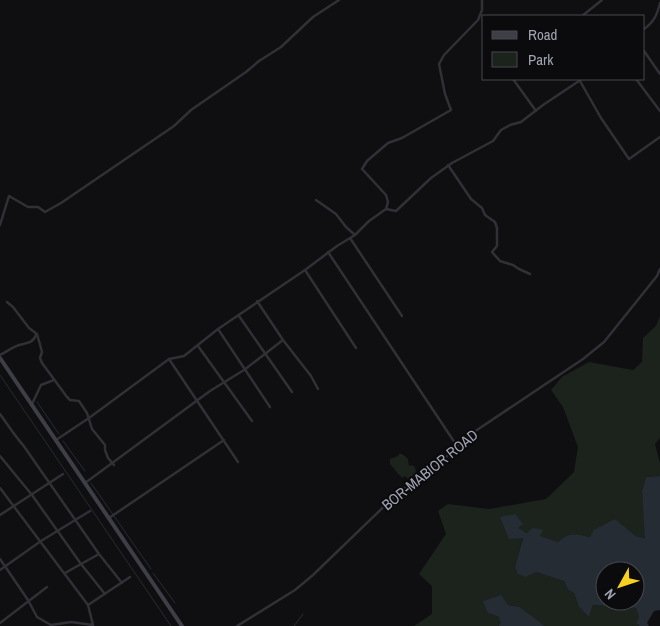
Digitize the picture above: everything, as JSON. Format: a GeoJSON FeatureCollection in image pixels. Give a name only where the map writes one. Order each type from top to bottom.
{"type":"FeatureCollection","features":[{"type":"Feature","properties":{"kind":"street"},"geometry":{"type":"LineString","coordinates":[[0,225],[10,196],[28,207],[38,207],[45,212],[61,203],[174,126],[192,110],[246,72],[250,67],[281,47],[313,16],[339,0]]}},
{"type":"Feature","properties":{"kind":"street"},"geometry":{"type":"LineString","coordinates":[[56,440],[169,359],[184,356],[257,301],[355,235],[369,221],[386,209],[388,202],[386,195],[362,169],[367,161],[388,143],[402,138],[451,110],[445,94],[439,64],[444,55],[478,20],[482,10],[482,0]]}},
{"type":"Feature","properties":{"kind":"street"},"geometry":{"type":"LineString","coordinates":[[583,15],[602,0]]}},
{"type":"Feature","properties":{"kind":"street"},"geometry":{"type":"LineString","coordinates":[[645,28],[656,17],[660,3]]}},
{"type":"Feature","properties":{"kind":"street"},"geometry":{"type":"LineString","coordinates":[[645,52],[660,74]]}},
{"type":"Feature","properties":{"kind":"street"},"geometry":{"type":"LineString","coordinates":[[514,80],[536,110]]}},
{"type":"Feature","properties":{"kind":"street"},"geometry":{"type":"LineString","coordinates":[[386,209],[396,211],[431,178],[448,165],[493,140],[501,130],[522,122],[536,110],[581,80],[601,118],[629,159],[660,137]]}},
{"type":"Feature","properties":{"kind":"street"},"geometry":{"type":"LineString","coordinates":[[637,80],[660,111]]}},
{"type":"Feature","properties":{"kind":"street"},"geometry":{"type":"LineString","coordinates":[[448,165],[471,199],[495,222],[497,246],[492,252],[500,261],[513,264],[530,274]]}},
{"type":"Feature","properties":{"kind":"street"},"geometry":{"type":"LineString","coordinates":[[316,200],[336,214],[346,228],[355,235]]}},
{"type":"Feature","properties":{"kind":"street"},"geometry":{"type":"LineString","coordinates":[[350,238],[402,316]]}},
{"type":"Feature","properties":{"kind":"street"},"geometry":{"type":"LineString","coordinates":[[328,252],[457,446]]}},
{"type":"Feature","properties":{"kind":"street","name":"BOR-MABIOR ROAD"},"geometry":{"type":"LineString","coordinates":[[237,626],[295,590],[314,575],[400,492],[442,461],[473,432],[482,428],[583,359],[604,342],[657,276],[660,269]]}},
{"type":"Feature","properties":{"kind":"street"},"geometry":{"type":"LineString","coordinates":[[305,270],[356,348]]}},
{"type":"Feature","properties":{"kind":"street"},"geometry":{"type":"LineString","coordinates":[[257,301],[283,340],[311,376],[318,389]]}},
{"type":"Feature","properties":{"kind":"street"},"geometry":{"type":"LineString","coordinates":[[7,302],[14,307],[29,328],[36,334],[42,352],[40,358],[42,363],[66,397],[70,400],[79,401],[89,418],[92,429],[105,445],[105,450],[113,463]]}},
{"type":"Feature","properties":{"kind":"street"},"geometry":{"type":"LineString","coordinates":[[238,315],[292,392]]}},
{"type":"Feature","properties":{"kind":"street"},"geometry":{"type":"LineString","coordinates":[[218,329],[270,408]]}},
{"type":"Feature","properties":{"kind":"street"},"geometry":{"type":"LineString","coordinates":[[36,334],[35,338],[27,344],[20,345],[0,357],[182,626]]}},
{"type":"Feature","properties":{"kind":"street"},"geometry":{"type":"LineString","coordinates":[[84,482],[170,422],[223,382],[244,370],[283,340]]}},
{"type":"Feature","properties":{"kind":"street"},"geometry":{"type":"LineString","coordinates":[[198,346],[252,421]]}},
{"type":"Feature","properties":{"kind":"street"},"geometry":{"type":"LineString","coordinates":[[169,359],[238,462]]}},
{"type":"Feature","properties":{"kind":"street"},"geometry":{"type":"LineString","coordinates":[[32,404],[41,385],[54,380]]}},
{"type":"Feature","properties":{"kind":"street"},"geometry":{"type":"LineString","coordinates":[[0,414],[11,428],[11,432],[50,482],[99,554],[122,583]]}},
{"type":"Feature","properties":{"kind":"street"},"geometry":{"type":"LineString","coordinates":[[109,518],[224,440]]}},
{"type":"Feature","properties":{"kind":"street"},"geometry":{"type":"LineString","coordinates":[[0,456],[32,495],[81,564],[105,594]]}},
{"type":"Feature","properties":{"kind":"street"},"geometry":{"type":"LineString","coordinates":[[0,515],[63,474]]}},
{"type":"Feature","properties":{"kind":"street"},"geometry":{"type":"LineString","coordinates":[[0,488],[88,605],[93,625],[71,622],[51,625],[37,617],[28,600],[0,559]]}},
{"type":"Feature","properties":{"kind":"street"},"geometry":{"type":"LineString","coordinates":[[0,570],[40,541],[90,511]]}},
{"type":"Feature","properties":{"kind":"street"},"geometry":{"type":"LineString","coordinates":[[65,573],[99,554]]}},
{"type":"Feature","properties":{"kind":"street"},"geometry":{"type":"LineString","coordinates":[[88,605],[130,577]]}},
{"type":"Feature","properties":{"kind":"street"},"geometry":{"type":"LineString","coordinates":[[0,623],[47,587]]}},
{"type":"Feature","properties":{"kind":"green space"},"geometry":{"type":"Polygon","coordinates":[[[660,316],[660,438],[655,444],[660,463],[660,476],[646,477],[642,490],[646,538],[636,536],[615,519],[590,537],[577,534],[569,535],[558,542],[539,536],[542,530],[527,533],[517,528],[515,514],[501,518],[523,537],[515,567],[526,577],[536,572],[564,581],[568,590],[574,593],[579,607],[589,617],[593,605],[595,605],[595,611],[637,611],[639,617],[636,623],[640,626],[545,626],[520,607],[508,605],[488,613],[499,617],[502,623],[498,626],[414,626],[432,614],[432,586],[419,574],[446,534],[438,511],[448,504],[489,509],[546,499],[574,472],[578,447],[563,407],[551,390],[562,377],[589,362],[633,370],[642,362],[643,338],[656,326],[660,316]]]}},
{"type":"Feature","properties":{"kind":"green space"},"geometry":{"type":"Polygon","coordinates":[[[399,454],[408,459],[409,466],[415,467],[416,473],[413,478],[408,479],[405,476],[402,478],[390,464],[390,459],[399,454]]]}},
{"type":"Feature","properties":{"kind":"shaded area"},"geometry":{"type":"Polygon","coordinates":[[[660,476],[660,610],[654,611],[647,623],[649,626],[640,626],[636,623],[639,617],[637,611],[645,611],[645,561],[595,561],[595,605],[593,605],[589,617],[579,607],[574,593],[568,590],[564,581],[536,572],[526,577],[518,574],[515,567],[523,538],[509,539],[500,517],[515,514],[523,524],[518,528],[527,533],[533,528],[543,530],[540,536],[558,542],[566,536],[573,534],[590,537],[594,530],[615,519],[636,536],[645,538],[642,491],[646,477],[660,476]]]}},
{"type":"Feature","properties":{"kind":"shaded area"},"geometry":{"type":"Polygon","coordinates":[[[501,595],[508,605],[520,607],[545,626],[498,626],[501,623],[499,617],[488,613],[483,601],[501,595]]]}},
{"type":"Feature","properties":{"kind":"waterway"},"geometry":{"type":"LineString","coordinates":[[0,375],[171,626]]}},
{"type":"Feature","properties":{"kind":"waterway"},"geometry":{"type":"LineString","coordinates":[[37,402],[59,434]]}},
{"type":"Feature","properties":{"kind":"waterway"},"geometry":{"type":"LineString","coordinates":[[63,441],[85,471]]}},
{"type":"Feature","properties":{"kind":"waterway"},"geometry":{"type":"LineString","coordinates":[[91,483],[151,569]]}},
{"type":"Feature","properties":{"kind":"waterway"},"geometry":{"type":"LineString","coordinates":[[153,573],[175,603]]}},
{"type":"Feature","properties":{"kind":"waterway"},"geometry":{"type":"LineString","coordinates":[[294,626],[303,614]]}}]}
